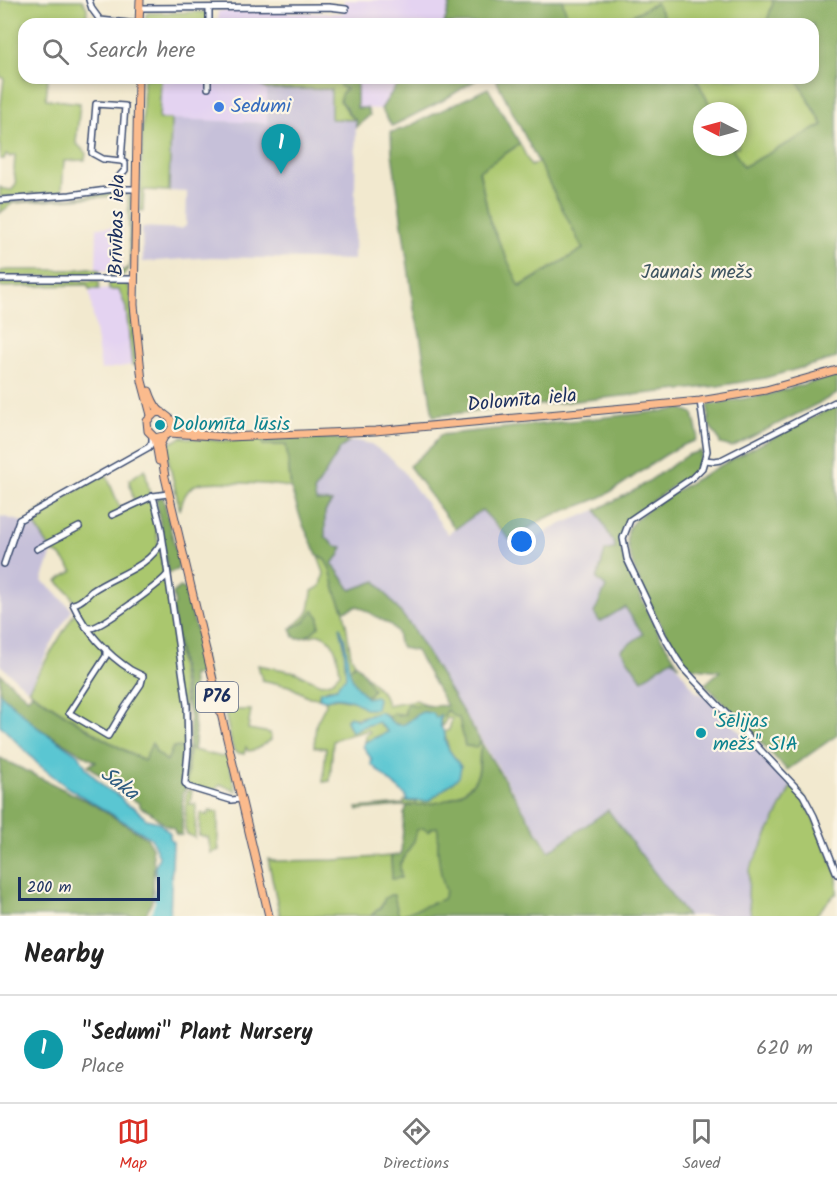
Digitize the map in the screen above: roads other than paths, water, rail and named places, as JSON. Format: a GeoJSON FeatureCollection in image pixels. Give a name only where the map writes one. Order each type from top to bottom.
{"type":"FeatureCollection","features":[{"type":"Feature","properties":{"kind":"main road"},"geometry":{"type":"LineString","coordinates":[[137,18],[140,0]]}},
{"type":"Feature","properties":{"kind":"main road","name":"Brīvības iela"},"geometry":{"type":"LineString","coordinates":[[138,84],[135,322],[145,393],[151,415]]}},
{"type":"Feature","properties":{"kind":"main road","name":"Dolomīta iela"},"geometry":{"type":"LineString","coordinates":[[167,435],[228,437],[383,430],[700,401],[766,390],[837,370]]}},
{"type":"Feature","properties":{"kind":"main road","name":"Brīvības iela"},"geometry":{"type":"LineString","coordinates":[[142,372],[151,396],[162,412]]}},
{"type":"Feature","properties":{"kind":"main road"},"geometry":{"type":"LineString","coordinates":[[151,415],[162,412]]}},
{"type":"Feature","properties":{"kind":"main road","name":"P76"},"geometry":{"type":"LineString","coordinates":[[162,412],[172,422],[160,445],[168,494],[269,916]]}},
{"type":"Feature","properties":{"kind":"main road","name":"P76"},"geometry":{"type":"LineString","coordinates":[[151,415],[147,421],[165,477]]}},
{"type":"Feature","properties":{"kind":"main road","name":"Dolomīta iela"},"geometry":{"type":"LineString","coordinates":[[172,422],[207,436]]}},
{"type":"Feature","properties":{"kind":"main road"},"geometry":{"type":"LineString","coordinates":[[152,435],[167,435]]}},
{"type":"Feature","properties":{"kind":"street"},"geometry":{"type":"LineString","coordinates":[[89,0],[96,18]]}},
{"type":"Feature","properties":{"kind":"street"},"geometry":{"type":"LineString","coordinates":[[329,7],[334,0]]}},
{"type":"Feature","properties":{"kind":"street"},"geometry":{"type":"LineString","coordinates":[[140,8],[329,7],[346,9]]}},
{"type":"Feature","properties":{"kind":"street"},"geometry":{"type":"LineString","coordinates":[[209,8],[209,18]]}},
{"type":"Feature","properties":{"kind":"street"},"geometry":{"type":"LineString","coordinates":[[114,189],[116,180],[125,170],[125,163],[92,153],[96,104],[137,107]]}},
{"type":"Feature","properties":{"kind":"street"},"geometry":{"type":"LineString","coordinates":[[121,161],[125,106]]}},
{"type":"Feature","properties":{"kind":"street"},"geometry":{"type":"LineString","coordinates":[[0,200],[135,189]]}},
{"type":"Feature","properties":{"kind":"street"},"geometry":{"type":"LineString","coordinates":[[0,279],[134,279]]}},
{"type":"Feature","properties":{"kind":"street"},"geometry":{"type":"LineString","coordinates":[[700,401],[706,451],[700,471],[630,520],[623,538],[627,559],[663,635],[683,668],[803,795],[814,816],[837,874]]}},
{"type":"Feature","properties":{"kind":"street"},"geometry":{"type":"LineString","coordinates":[[705,460],[721,460],[837,401]]}},
{"type":"Feature","properties":{"kind":"street"},"geometry":{"type":"LineString","coordinates":[[4,564],[19,520],[144,448],[152,435]]}},
{"type":"Feature","properties":{"kind":"street"},"geometry":{"type":"LineString","coordinates":[[112,515],[153,496],[168,494]]}},
{"type":"Feature","properties":{"kind":"street"},"geometry":{"type":"LineString","coordinates":[[153,496],[189,721],[185,783],[188,787],[225,798],[241,799]]}},
{"type":"Feature","properties":{"kind":"street"},"geometry":{"type":"LineString","coordinates":[[37,549],[79,527]]}},
{"type":"Feature","properties":{"kind":"street"},"geometry":{"type":"LineString","coordinates":[[106,649],[106,656],[69,713],[108,736],[144,678],[117,659],[92,636],[73,604],[77,604],[91,592],[121,577],[145,560],[162,541]]}},
{"type":"Feature","properties":{"kind":"street"},"geometry":{"type":"LineString","coordinates":[[85,626],[94,628],[152,590],[167,575]]}},
{"type":"Feature","properties":{"kind":"water"},"geometry":{"type":"Polygon","coordinates":[[[340,627],[346,646],[349,671],[358,688],[367,698],[375,696],[378,698],[376,709],[365,709],[346,699],[324,700],[319,698],[320,692],[337,688],[346,677],[344,644],[340,627]]]}},
{"type":"Feature","properties":{"kind":"water"},"geometry":{"type":"Polygon","coordinates":[[[0,693],[38,728],[79,755],[87,769],[105,788],[120,796],[125,804],[135,808],[146,819],[158,822],[170,833],[173,842],[170,916],[154,916],[157,903],[154,897],[157,887],[155,868],[159,856],[151,838],[68,788],[38,764],[0,725],[0,693]]]}},
{"type":"Feature","properties":{"kind":"water"},"geometry":{"type":"Polygon","coordinates":[[[379,712],[399,725],[403,725],[423,712],[433,713],[436,718],[440,715],[440,725],[445,734],[445,741],[461,767],[459,777],[429,801],[407,801],[406,796],[371,764],[372,760],[363,746],[365,742],[388,732],[378,722],[352,732],[346,721],[350,716],[357,720],[379,712]]]}},
{"type":"Feature","properties":{"kind":"waterway","name":"Saka"},"geometry":{"type":"LineString","coordinates":[[154,916],[160,899]]}},
{"type":"Feature","properties":{"kind":"place","name":"Sedumi"},"geometry":{"type":"Point","coordinates":[219,107]}},
{"type":"Feature","properties":{"kind":"place","name":"\"Sedumi\" Plant Nursery"},"geometry":{"type":"Point","coordinates":[281,174]}},
{"type":"Feature","properties":{"kind":"place","name":"Dolomīta lūsis"},"geometry":{"type":"Point","coordinates":[160,425]}},
{"type":"Feature","properties":{"kind":"place","name":"'Sēlijas mežs'' SIA"},"geometry":{"type":"Point","coordinates":[701,733]}},
{"type":"Feature","properties":{"kind":"park label","name":"Jaunais mežs"},"geometry":{"type":"Point","coordinates":[697,273]}}]}
